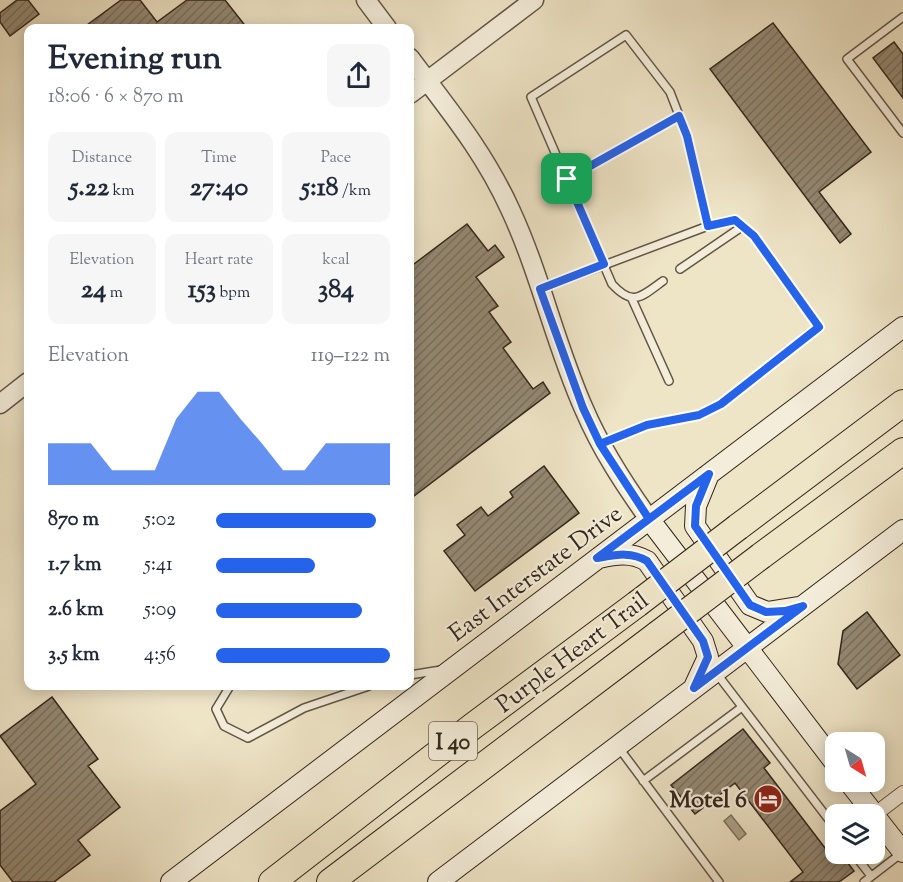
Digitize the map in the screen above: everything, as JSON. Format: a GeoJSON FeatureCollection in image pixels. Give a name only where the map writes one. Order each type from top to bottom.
{"type":"FeatureCollection","features":[{"type":"Feature","properties":{"kind":"highway","name":"Purple Heart Trail"},"geometry":{"type":"LineString","coordinates":[[272,882],[473,726],[903,404]]}},
{"type":"Feature","properties":{"kind":"highway","name":"Purple Heart Trail"},"geometry":{"type":"LineString","coordinates":[[330,882],[903,451]]}},
{"type":"Feature","properties":{"kind":"main road","name":"East Interstate Drive"},"geometry":{"type":"LineString","coordinates":[[171,882],[903,327]]}},
{"type":"Feature","properties":{"kind":"main road"},"geometry":{"type":"LineString","coordinates":[[709,474],[696,506],[695,526],[750,605],[766,612],[785,611],[803,606]]}},
{"type":"Feature","properties":{"kind":"main road"},"geometry":{"type":"LineString","coordinates":[[649,519],[825,750]]}},
{"type":"Feature","properties":{"kind":"main road"},"geometry":{"type":"LineString","coordinates":[[438,882],[903,530]]}},
{"type":"Feature","properties":{"kind":"main road"},"geometry":{"type":"LineString","coordinates":[[597,558],[618,554],[637,555],[647,561],[703,641],[708,657],[694,688]]}},
{"type":"Feature","properties":{"kind":"main road"},"geometry":{"type":"LineString","coordinates":[[857,792],[866,804]]}},
{"type":"Feature","properties":{"kind":"main road"},"geometry":{"type":"LineString","coordinates":[[885,829],[903,852]]}},
{"type":"Feature","properties":{"kind":"street"},"geometry":{"type":"LineString","coordinates":[[366,0],[384,24]]}},
{"type":"Feature","properties":{"kind":"street"},"geometry":{"type":"LineString","coordinates":[[414,91],[534,0]]}},
{"type":"Feature","properties":{"kind":"street"},"geometry":{"type":"LineString","coordinates":[[414,63],[466,129],[491,169],[512,211],[583,408],[600,444],[649,519]]}},
{"type":"Feature","properties":{"kind":"street"},"geometry":{"type":"LineString","coordinates":[[0,404],[24,385]]}},
{"type":"Feature","properties":{"kind":"street"},"geometry":{"type":"LineString","coordinates":[[885,807],[903,793]]}},
{"type":"Feature","properties":{"kind":"lane"},"geometry":{"type":"LineString","coordinates":[[903,17],[847,59],[903,133]]}},
{"type":"Feature","properties":{"kind":"lane"},"geometry":{"type":"LineString","coordinates":[[663,281],[643,295],[632,299],[624,296],[612,284],[531,97],[626,35],[670,92],[687,136],[708,226]]}},
{"type":"Feature","properties":{"kind":"lane"},"geometry":{"type":"LineString","coordinates":[[567,179],[679,116]]}},
{"type":"Feature","properties":{"kind":"lane"},"geometry":{"type":"LineString","coordinates":[[540,289],[708,226],[735,220],[754,236],[819,327],[721,404],[699,415],[647,425],[600,444]]}},
{"type":"Feature","properties":{"kind":"lane"},"geometry":{"type":"LineString","coordinates":[[680,269],[743,226]]}},
{"type":"Feature","properties":{"kind":"lane"},"geometry":{"type":"LineString","coordinates":[[632,299],[669,381]]}},
{"type":"Feature","properties":{"kind":"lane"},"geometry":{"type":"LineString","coordinates":[[414,674],[453,668]]}},
{"type":"Feature","properties":{"kind":"lane"},"geometry":{"type":"LineString","coordinates":[[716,672],[825,815]]}},
{"type":"Feature","properties":{"kind":"lane"},"geometry":{"type":"LineString","coordinates":[[228,690],[216,709],[224,726],[248,738],[304,708],[357,690]]}},
{"type":"Feature","properties":{"kind":"lane"},"geometry":{"type":"LineString","coordinates":[[643,781],[742,707]]}},
{"type":"Feature","properties":{"kind":"lane"},"geometry":{"type":"LineString","coordinates":[[617,746],[719,882]]}},
{"type":"Feature","properties":{"kind":"lane"},"geometry":{"type":"LineString","coordinates":[[864,882],[903,852]]}},
{"type":"Feature","properties":{"kind":"lane"},"geometry":{"type":"LineString","coordinates":[[862,864],[871,876]]}},
{"type":"Feature","properties":{"kind":"shaded area"},"geometry":{"type":"Polygon","coordinates":[[[731,815],[746,834],[739,840],[724,821],[731,815]]]}},
{"type":"Feature","properties":{"kind":"building"},"geometry":{"type":"Polygon","coordinates":[[[17,0],[28,0],[39,14],[10,36],[0,22],[0,13],[17,0]]]}},
{"type":"Feature","properties":{"kind":"building"},"geometry":{"type":"Polygon","coordinates":[[[121,0],[140,0],[157,22],[187,0],[225,0],[244,24],[88,24],[121,0]]]}},
{"type":"Feature","properties":{"kind":"building"},"geometry":{"type":"Polygon","coordinates":[[[773,23],[871,152],[819,192],[851,234],[840,243],[710,69],[773,23]]]}},
{"type":"Feature","properties":{"kind":"building"},"geometry":{"type":"Polygon","coordinates":[[[894,42],[903,54],[903,98],[873,58],[894,42]]]}},
{"type":"Feature","properties":{"kind":"building"},"geometry":{"type":"Polygon","coordinates":[[[467,224],[488,251],[495,245],[504,257],[476,277],[498,306],[489,312],[511,342],[503,348],[533,389],[543,382],[550,393],[414,496],[414,264],[467,224]]]}},
{"type":"Feature","properties":{"kind":"building"},"geometry":{"type":"Polygon","coordinates":[[[544,466],[579,513],[475,591],[444,551],[465,535],[457,525],[481,507],[488,516],[513,497],[510,492],[544,466]]]}},
{"type":"Feature","properties":{"kind":"building"},"geometry":{"type":"Polygon","coordinates":[[[867,612],[900,655],[857,689],[838,664],[843,631],[867,612]]]}},
{"type":"Feature","properties":{"kind":"building"},"geometry":{"type":"Polygon","coordinates":[[[52,697],[98,759],[88,766],[120,807],[78,840],[90,855],[54,882],[13,882],[0,865],[0,811],[36,784],[0,736],[52,697]]]}},
{"type":"Feature","properties":{"kind":"building","name":"Motel 6"},"geometry":{"type":"Polygon","coordinates":[[[743,729],[770,763],[764,768],[825,848],[825,864],[849,864],[854,871],[839,882],[790,882],[803,872],[735,783],[695,814],[671,785],[743,729]]]}},
{"type":"Feature","properties":{"kind":"place","name":"Motel 6"},"geometry":{"type":"Point","coordinates":[768,799]}},
{"type":"Feature","properties":{"kind":"route"},"geometry":{"type":"LineString","coordinates":[[567,179],[604,264],[540,289],[583,408],[600,444],[622,481],[649,519],[597,558],[618,554],[637,555],[647,561],[703,641],[708,657],[694,688],[803,606],[785,611],[766,612],[750,605],[695,526],[696,506],[709,474],[649,519],[622,481],[600,444],[647,425],[699,415],[721,404],[819,327],[754,236],[735,220],[708,226],[687,136],[679,116],[567,179]]}}]}
